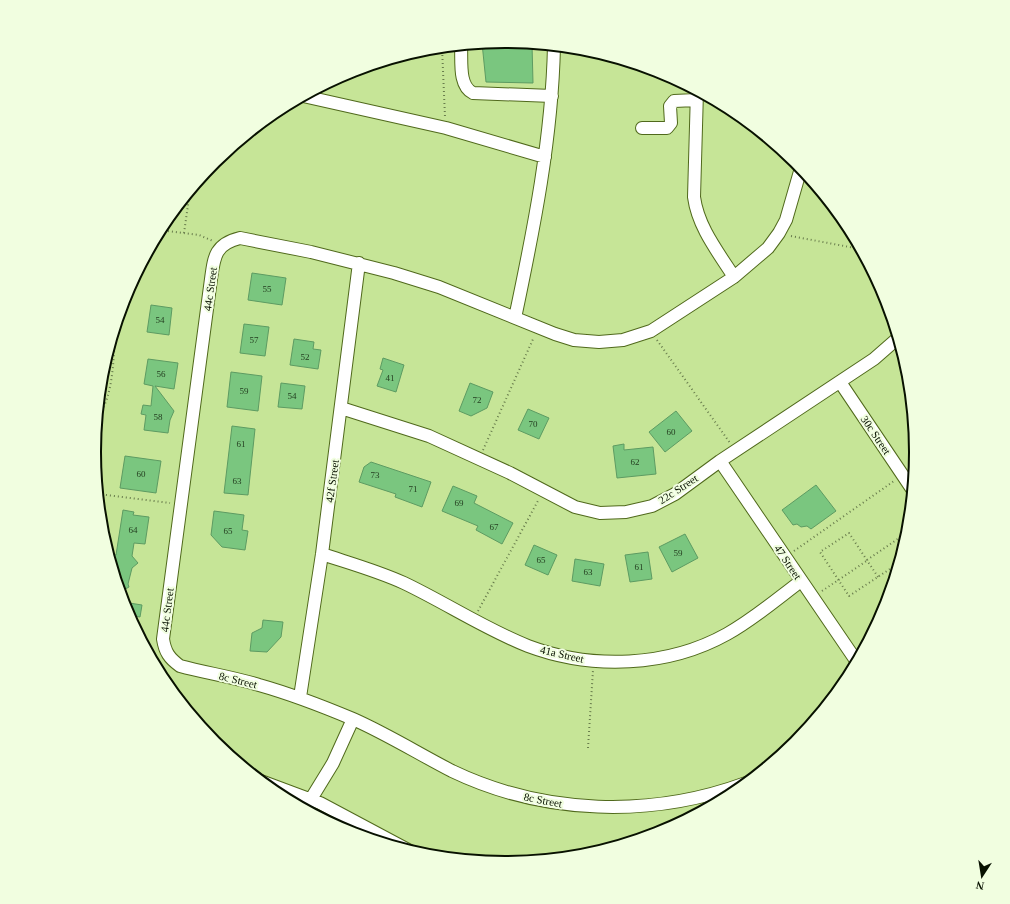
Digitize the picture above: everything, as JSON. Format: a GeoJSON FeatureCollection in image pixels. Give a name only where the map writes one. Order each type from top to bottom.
{"type":"FeatureCollection","features":[{"type":"Feature","properties":{"kind":"street"},"geometry":{"type":"LineString","coordinates":[[461,50],[463,80],[468,91],[473,93],[552,96]]}},
{"type":"Feature","properties":{"kind":"street"},"geometry":{"type":"LineString","coordinates":[[515,318],[532,238],[545,157],[552,96],[554,51]]}},
{"type":"Feature","properties":{"kind":"street"},"geometry":{"type":"LineString","coordinates":[[642,128],[667,128],[670,124],[670,106],[674,101],[694,95]]}},
{"type":"Feature","properties":{"kind":"street"},"geometry":{"type":"LineString","coordinates":[[696,96],[695,209],[704,230],[734,277]]}},
{"type":"Feature","properties":{"kind":"street"},"geometry":{"type":"LineString","coordinates":[[311,98],[446,128],[545,157]]}},
{"type":"Feature","properties":{"kind":"street"},"geometry":{"type":"LineString","coordinates":[[221,246],[240,238],[359,263],[439,287],[538,328],[574,340],[599,342],[623,340],[651,331],[734,277],[768,248],[786,220],[799,175]]}},
{"type":"Feature","properties":{"kind":"street","name":"44c Street"},"geometry":{"type":"LineString","coordinates":[[190,668],[180,666],[171,659],[165,650],[163,639],[211,279],[215,255],[221,246]]}},
{"type":"Feature","properties":{"kind":"street","name":"42f Street"},"geometry":{"type":"LineString","coordinates":[[300,697],[322,554],[342,408],[359,263]]}},
{"type":"Feature","properties":{"kind":"street","name":"22c Street"},"geometry":{"type":"LineString","coordinates":[[342,408],[429,436],[480,458],[575,507],[600,513],[626,512],[652,506],[675,494],[736,450],[874,359],[894,342]]}},
{"type":"Feature","properties":{"kind":"street","name":"30c Street"},"geometry":{"type":"LineString","coordinates":[[840,382],[908,482]]}},
{"type":"Feature","properties":{"kind":"street","name":"47 Street"},"geometry":{"type":"LineString","coordinates":[[720,461],[853,657]]}},
{"type":"Feature","properties":{"kind":"street","name":"41a Street"},"geometry":{"type":"LineString","coordinates":[[322,554],[398,581],[529,646],[563,656],[594,661],[632,662],[665,657],[697,648],[727,634],[755,616],[801,581]]}},
{"type":"Feature","properties":{"kind":"street","name":"8c Street"},"geometry":{"type":"LineString","coordinates":[[190,668],[252,683],[300,697],[353,719],[453,771],[485,785],[518,795],[584,806],[622,808],[657,805],[692,799],[729,788]]}},
{"type":"Feature","properties":{"kind":"street"},"geometry":{"type":"LineString","coordinates":[[315,801],[330,778],[333,763],[353,719]]}},
{"type":"Feature","properties":{"kind":"street"},"geometry":{"type":"LineString","coordinates":[[283,789],[315,801],[385,838]]}},
{"type":"Feature","properties":{"kind":"path"},"geometry":{"type":"LineString","coordinates":[[442,53],[446,128]]}},
{"type":"Feature","properties":{"kind":"path"},"geometry":{"type":"LineString","coordinates":[[184,233],[189,201]]}},
{"type":"Feature","properties":{"kind":"path"},"geometry":{"type":"LineString","coordinates":[[167,231],[205,237],[221,246]]}},
{"type":"Feature","properties":{"kind":"path"},"geometry":{"type":"LineString","coordinates":[[779,233],[854,248]]}},
{"type":"Feature","properties":{"kind":"path"},"geometry":{"type":"LineString","coordinates":[[480,458],[538,328]]}},
{"type":"Feature","properties":{"kind":"path"},"geometry":{"type":"LineString","coordinates":[[651,331],[736,450]]}},
{"type":"Feature","properties":{"kind":"path"},"geometry":{"type":"LineString","coordinates":[[103,408],[108,397],[112,359]]}},
{"type":"Feature","properties":{"kind":"path"},"geometry":{"type":"LineString","coordinates":[[785,557],[903,475]]}},
{"type":"Feature","properties":{"kind":"path"},"geometry":{"type":"LineString","coordinates":[[474,620],[543,491]]}},
{"type":"Feature","properties":{"kind":"path"},"geometry":{"type":"LineString","coordinates":[[103,495],[181,505]]}},
{"type":"Feature","properties":{"kind":"path"},"geometry":{"type":"LineString","coordinates":[[878,577],[849,533],[820,552],[849,596],[878,577],[892,568]]}},
{"type":"Feature","properties":{"kind":"path"},"geometry":{"type":"LineString","coordinates":[[812,598],[899,538]]}},
{"type":"Feature","properties":{"kind":"path"},"geometry":{"type":"LineString","coordinates":[[588,748],[594,661]]}},
{"type":"Feature","properties":{"kind":"building"},"geometry":{"type":"Polygon","coordinates":[[[483,49],[532,49],[533,83],[486,82],[483,49]]]}},
{"type":"Feature","properties":{"kind":"building"},"geometry":{"type":"Polygon","coordinates":[[[252,273],[286,278],[282,305],[248,300],[252,273]]]}},
{"type":"Feature","properties":{"kind":"building"},"geometry":{"type":"Polygon","coordinates":[[[151,305],[172,308],[169,335],[147,332],[151,305]]]}},
{"type":"Feature","properties":{"kind":"building"},"geometry":{"type":"Polygon","coordinates":[[[244,324],[269,327],[265,356],[240,353],[244,324]]]}},
{"type":"Feature","properties":{"kind":"building"},"geometry":{"type":"Polygon","coordinates":[[[294,339],[314,342],[313,349],[321,350],[318,369],[290,365],[294,339]]]}},
{"type":"Feature","properties":{"kind":"building"},"geometry":{"type":"Polygon","coordinates":[[[383,358],[404,365],[396,392],[377,386],[383,370],[380,369],[383,358]]]}},
{"type":"Feature","properties":{"kind":"building"},"geometry":{"type":"Polygon","coordinates":[[[148,359],[178,363],[174,389],[155,386],[174,411],[170,420],[168,433],[144,430],[146,415],[141,414],[143,405],[151,406],[153,386],[144,384],[148,359]]]}},
{"type":"Feature","properties":{"kind":"building"},"geometry":{"type":"Polygon","coordinates":[[[231,372],[262,376],[258,411],[227,407],[231,372]]]}},
{"type":"Feature","properties":{"kind":"building"},"geometry":{"type":"Polygon","coordinates":[[[281,383],[305,386],[302,409],[278,407],[281,383]]]}},
{"type":"Feature","properties":{"kind":"building"},"geometry":{"type":"Polygon","coordinates":[[[470,383],[493,392],[487,408],[471,416],[459,411],[470,383]]]}},
{"type":"Feature","properties":{"kind":"building"},"geometry":{"type":"Polygon","coordinates":[[[528,409],[549,418],[539,439],[518,430],[528,409]]]}},
{"type":"Feature","properties":{"kind":"building"},"geometry":{"type":"Polygon","coordinates":[[[676,411],[692,431],[665,452],[649,432],[676,411]]]}},
{"type":"Feature","properties":{"kind":"building"},"geometry":{"type":"Polygon","coordinates":[[[232,426],[255,429],[248,495],[224,493],[232,426]]]}},
{"type":"Feature","properties":{"kind":"building"},"geometry":{"type":"Polygon","coordinates":[[[624,444],[624,450],[653,447],[656,474],[617,478],[613,446],[624,444]]]}},
{"type":"Feature","properties":{"kind":"building"},"geometry":{"type":"Polygon","coordinates":[[[125,456],[161,461],[156,493],[120,488],[125,456]]]}},
{"type":"Feature","properties":{"kind":"building"},"geometry":{"type":"Polygon","coordinates":[[[371,462],[431,482],[422,507],[395,497],[396,494],[359,482],[364,467],[371,462]]]}},
{"type":"Feature","properties":{"kind":"building"},"geometry":{"type":"Polygon","coordinates":[[[816,485],[836,511],[811,529],[807,526],[801,527],[797,524],[793,525],[782,510],[816,485]]]}},
{"type":"Feature","properties":{"kind":"building"},"geometry":{"type":"Polygon","coordinates":[[[453,486],[477,496],[474,503],[513,523],[502,544],[476,530],[478,526],[442,511],[453,486]]]}},
{"type":"Feature","properties":{"kind":"building"},"geometry":{"type":"Polygon","coordinates":[[[123,510],[134,512],[133,515],[149,517],[145,544],[134,543],[132,556],[138,563],[132,568],[128,584],[129,587],[125,589],[114,555],[116,555],[123,510]]]}},
{"type":"Feature","properties":{"kind":"building"},"geometry":{"type":"Polygon","coordinates":[[[214,511],[244,515],[242,530],[248,531],[245,550],[222,547],[211,535],[214,511]]]}},
{"type":"Feature","properties":{"kind":"building"},"geometry":{"type":"Polygon","coordinates":[[[685,534],[698,558],[672,572],[659,547],[685,534]]]}},
{"type":"Feature","properties":{"kind":"building"},"geometry":{"type":"Polygon","coordinates":[[[534,545],[557,555],[548,575],[525,565],[534,545]]]}},
{"type":"Feature","properties":{"kind":"building"},"geometry":{"type":"Polygon","coordinates":[[[648,552],[652,579],[630,582],[625,555],[648,552]]]}},
{"type":"Feature","properties":{"kind":"building"},"geometry":{"type":"Polygon","coordinates":[[[575,559],[604,564],[600,586],[572,581],[575,559]]]}},
{"type":"Feature","properties":{"kind":"building"},"geometry":{"type":"Polygon","coordinates":[[[130,603],[142,605],[140,617],[136,616],[130,603]]]}},
{"type":"Feature","properties":{"kind":"building"},"geometry":{"type":"Polygon","coordinates":[[[263,620],[283,622],[281,637],[267,652],[250,651],[252,633],[262,628],[263,620]]]}}]}
